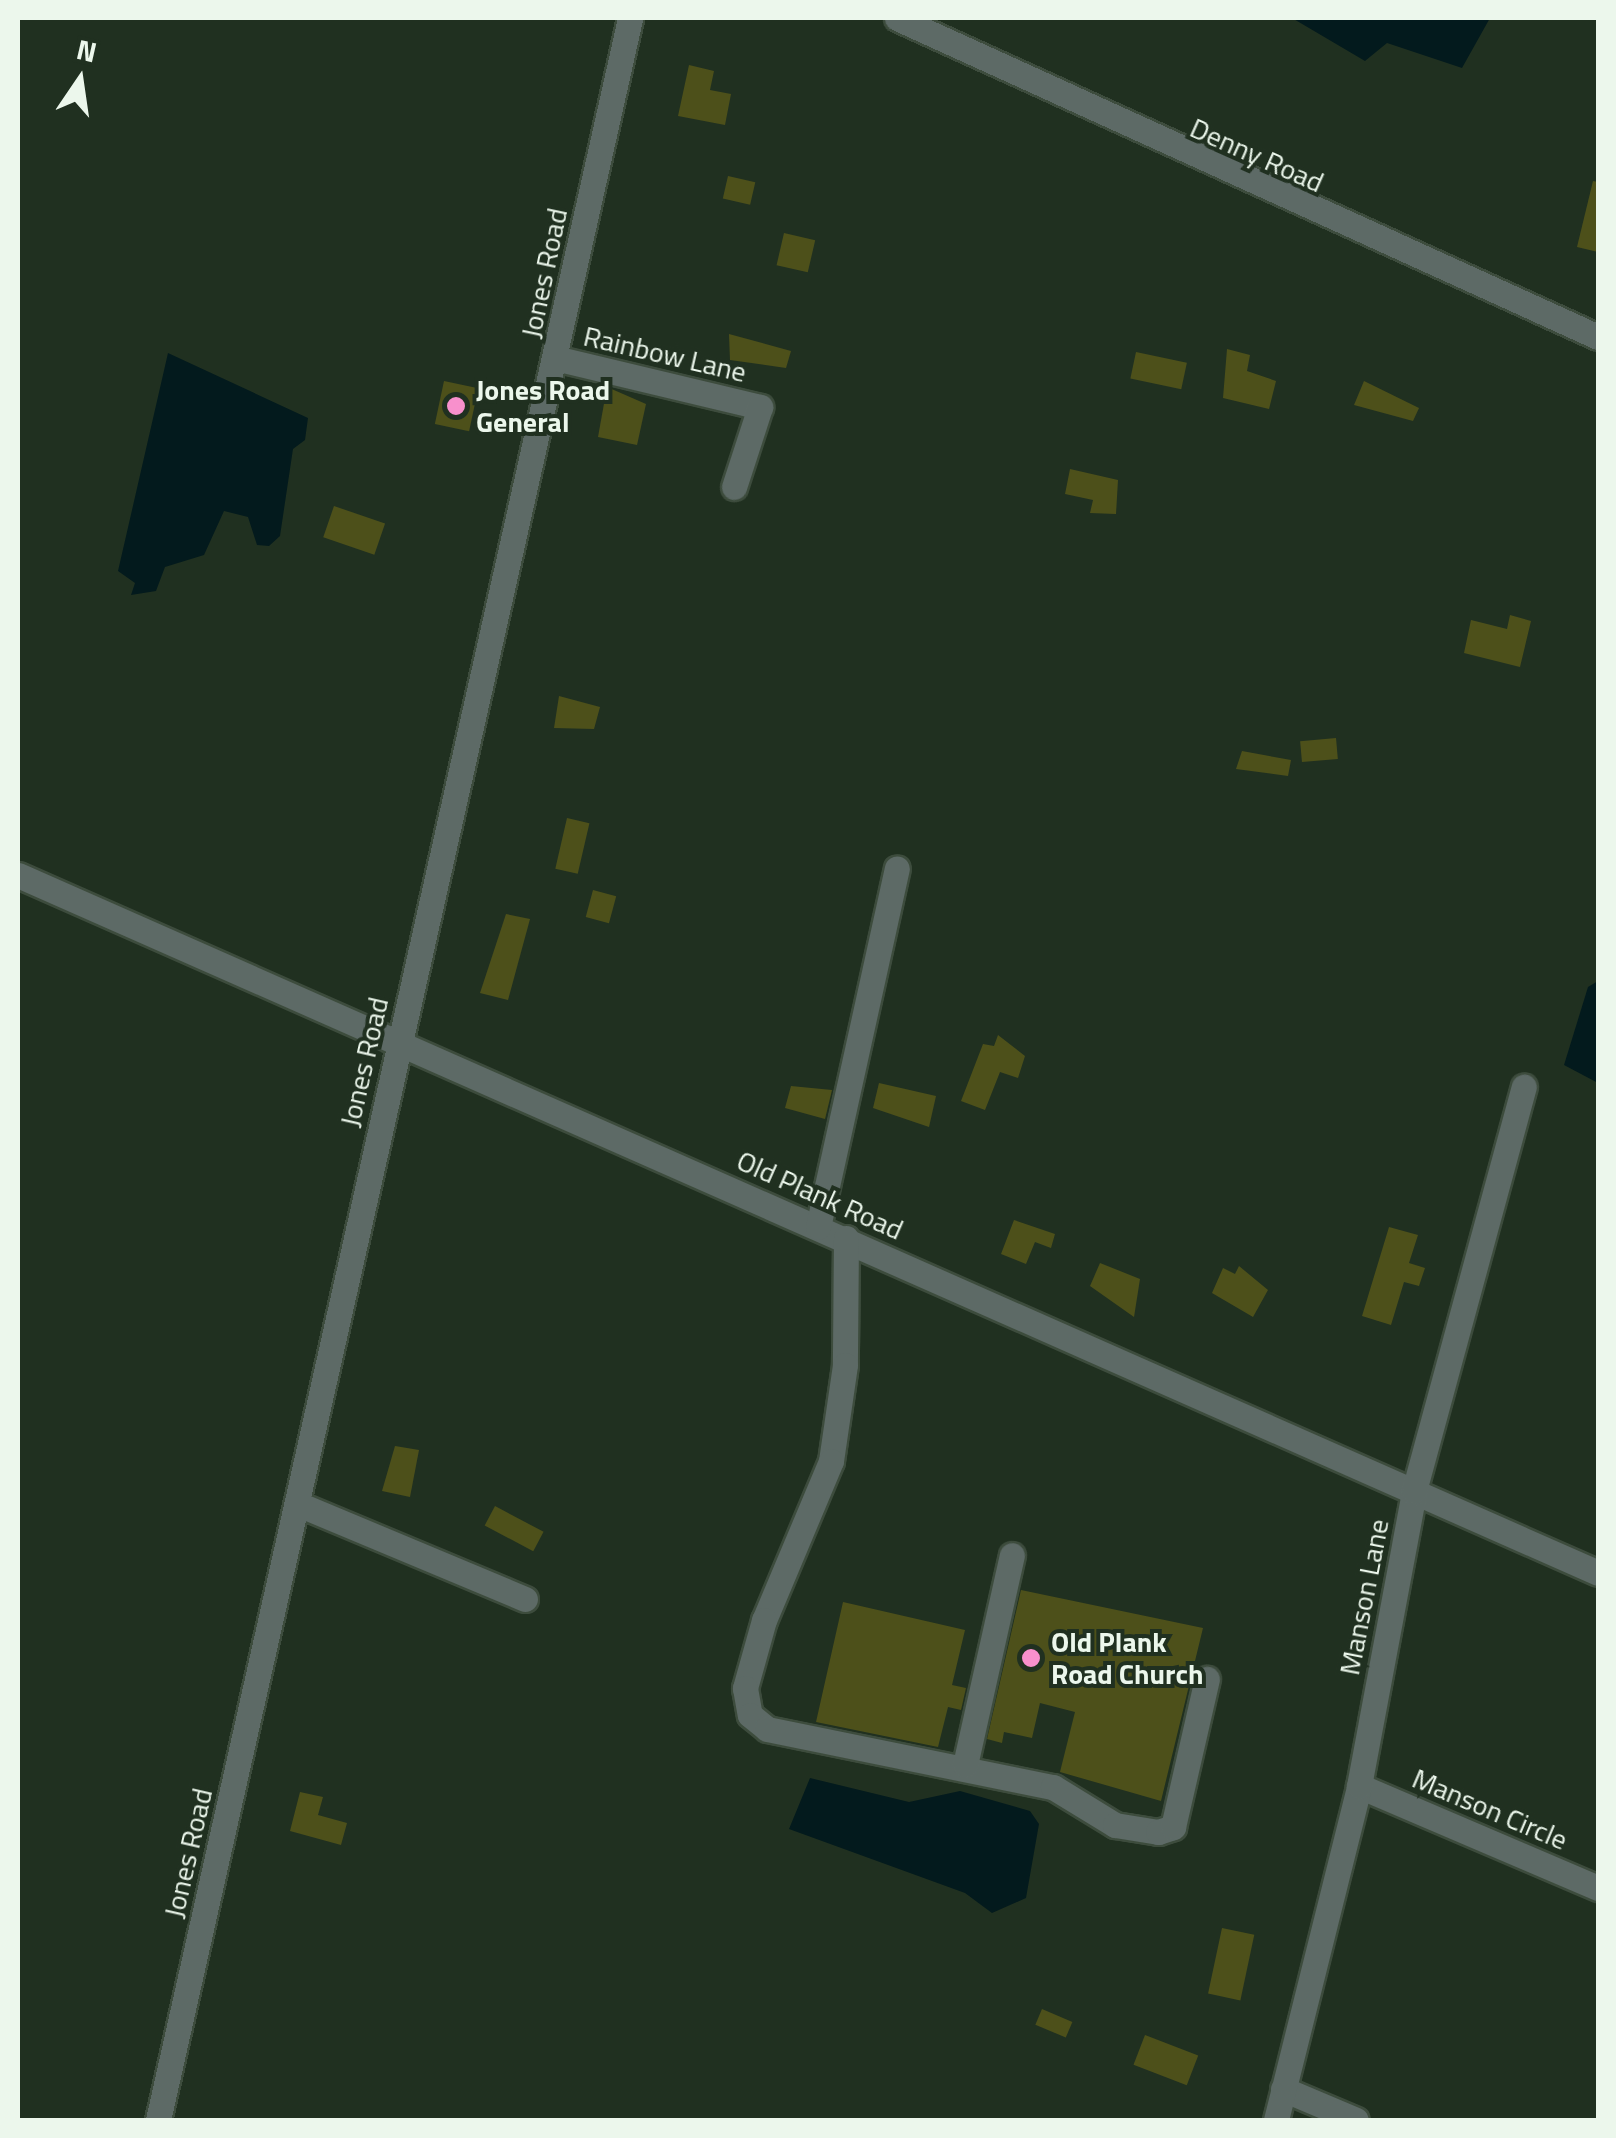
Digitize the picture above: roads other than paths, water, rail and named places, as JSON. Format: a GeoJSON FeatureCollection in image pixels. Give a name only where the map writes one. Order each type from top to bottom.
{"type":"FeatureCollection","features":[{"type":"Feature","properties":{"kind":"street","name":"Jones Road"},"geometry":{"type":"LineString","coordinates":[[158,2120],[630,18]]}},
{"type":"Feature","properties":{"kind":"street","name":"Denny Road"},"geometry":{"type":"LineString","coordinates":[[896,18],[1598,336]]}},
{"type":"Feature","properties":{"kind":"street","name":"Rainbow Lane"},"geometry":{"type":"LineString","coordinates":[[556,358],[760,407],[734,487]]}},
{"type":"Feature","properties":{"kind":"street"},"geometry":{"type":"LineString","coordinates":[[818,1226],[897,869]]}},
{"type":"Feature","properties":{"kind":"street","name":"Old Plank Road"},"geometry":{"type":"LineString","coordinates":[[18,874],[1598,1572]]}},
{"type":"Feature","properties":{"kind":"street","name":"Manson Lane"},"geometry":{"type":"LineString","coordinates":[[1276,2120],[1359,1786],[1414,1491],[1524,1087]]}},
{"type":"Feature","properties":{"kind":"street"},"geometry":{"type":"LineString","coordinates":[[846,1238],[834,1445],[764,1620],[746,1688],[750,1715],[766,1729],[942,1770],[965,1765],[1054,1787],[1115,1825],[1173,1828],[1207,1679]]}},
{"type":"Feature","properties":{"kind":"street"},"geometry":{"type":"LineString","coordinates":[[298,1504],[525,1599]]}},
{"type":"Feature","properties":{"kind":"street"},"geometry":{"type":"LineString","coordinates":[[965,1765],[1012,1555]]}},
{"type":"Feature","properties":{"kind":"street","name":"Manson Circle"},"geometry":{"type":"LineString","coordinates":[[1359,1786],[1598,1888]]}},
{"type":"Feature","properties":{"kind":"street"},"geometry":{"type":"LineString","coordinates":[[1282,2089],[1356,2120]]}},
{"type":"Feature","properties":{"kind":"water"},"geometry":{"type":"Polygon","coordinates":[[[1292,18],[1490,18],[1462,68],[1387,43],[1365,61],[1292,18]]]}},
{"type":"Feature","properties":{"kind":"water"},"geometry":{"type":"Polygon","coordinates":[[[168,353],[308,418],[305,440],[293,449],[280,536],[269,546],[257,545],[248,517],[224,511],[204,555],[165,567],[156,591],[131,595],[135,583],[118,571],[168,353]]]}},
{"type":"Feature","properties":{"kind":"water"},"geometry":{"type":"Polygon","coordinates":[[[1598,981],[1598,1083],[1564,1065],[1588,987],[1598,981]]]}},
{"type":"Feature","properties":{"kind":"water"},"geometry":{"type":"Polygon","coordinates":[[[810,1778],[909,1802],[960,1791],[1030,1811],[1039,1824],[1026,1898],[992,1913],[965,1893],[789,1829],[810,1778]]]}},
{"type":"Feature","properties":{"kind":"place","name":"Jones Road General"},"geometry":{"type":"Point","coordinates":[456,406]}},
{"type":"Feature","properties":{"kind":"place","name":"Old Plank Road Church"},"geometry":{"type":"Point","coordinates":[1031,1658]}}]}
